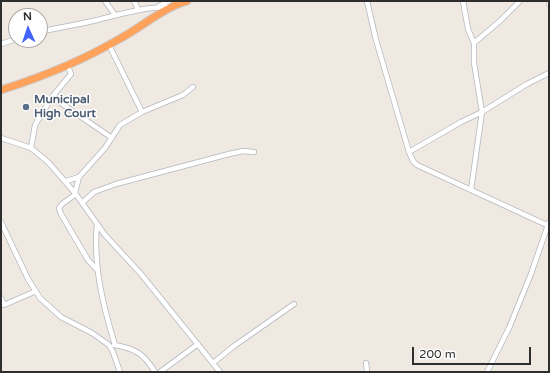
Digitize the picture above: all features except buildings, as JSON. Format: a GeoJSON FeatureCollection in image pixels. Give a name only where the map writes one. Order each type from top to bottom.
{"type":"FeatureCollection","features":[{"type":"Feature","properties":{"kind":"highway"},"geometry":{"type":"LineString","coordinates":[[1,90],[68,64],[109,45],[171,4],[187,1]]}},
{"type":"Feature","properties":{"kind":"street"},"geometry":{"type":"LineString","coordinates":[[105,1],[115,15]]}},
{"type":"Feature","properties":{"kind":"street"},"geometry":{"type":"LineString","coordinates":[[134,1],[138,9]]}},
{"type":"Feature","properties":{"kind":"street"},"geometry":{"type":"LineString","coordinates":[[366,1],[376,40],[413,161],[417,165],[549,224],[509,328],[487,372]]}},
{"type":"Feature","properties":{"kind":"street"},"geometry":{"type":"LineString","coordinates":[[463,1],[468,29],[474,44],[474,63],[482,112],[471,190]]}},
{"type":"Feature","properties":{"kind":"street"},"geometry":{"type":"LineString","coordinates":[[474,44],[520,1]]}},
{"type":"Feature","properties":{"kind":"street"},"geometry":{"type":"LineString","coordinates":[[48,30],[138,9],[171,4]]}},
{"type":"Feature","properties":{"kind":"street"},"geometry":{"type":"LineString","coordinates":[[109,45],[142,112]]}},
{"type":"Feature","properties":{"kind":"street"},"geometry":{"type":"LineString","coordinates":[[31,148],[35,125],[52,97],[71,74],[68,64]]}},
{"type":"Feature","properties":{"kind":"street"},"geometry":{"type":"LineString","coordinates":[[409,152],[461,122],[482,112],[549,72]]}},
{"type":"Feature","properties":{"kind":"street"},"geometry":{"type":"LineString","coordinates":[[98,271],[88,260],[59,208],[76,194],[80,177],[105,148],[120,125],[142,112],[183,95],[193,88]]}},
{"type":"Feature","properties":{"kind":"street"},"geometry":{"type":"LineString","coordinates":[[52,97],[112,138]]}},
{"type":"Feature","properties":{"kind":"street"},"geometry":{"type":"LineString","coordinates":[[1,138],[31,148],[48,162],[66,181],[105,235],[141,274],[220,372]]}},
{"type":"Feature","properties":{"kind":"street"},"geometry":{"type":"LineString","coordinates":[[82,203],[94,192],[116,184],[229,154],[243,151],[254,152]]}},
{"type":"Feature","properties":{"kind":"street"},"geometry":{"type":"LineString","coordinates":[[66,181],[80,177]]}},
{"type":"Feature","properties":{"kind":"street"},"geometry":{"type":"LineString","coordinates":[[1,222],[20,263],[40,298],[61,316],[92,333],[109,345],[120,372]]}},
{"type":"Feature","properties":{"kind":"street"},"geometry":{"type":"LineString","coordinates":[[97,224],[96,243],[98,271],[104,308],[115,345]]}},
{"type":"Feature","properties":{"kind":"street"},"geometry":{"type":"LineString","coordinates":[[1,298],[2,306],[36,291]]}},
{"type":"Feature","properties":{"kind":"street"},"geometry":{"type":"LineString","coordinates":[[213,363],[234,346],[294,304]]}},
{"type":"Feature","properties":{"kind":"street"},"geometry":{"type":"LineString","coordinates":[[160,372],[198,344]]}},
{"type":"Feature","properties":{"kind":"street"},"geometry":{"type":"LineString","coordinates":[[109,345],[115,345],[140,353],[156,372]]}},
{"type":"Feature","properties":{"kind":"street"},"geometry":{"type":"LineString","coordinates":[[366,363],[367,372]]}},
{"type":"Feature","properties":{"kind":"place","name":"Municipal High Court"},"geometry":{"type":"Point","coordinates":[26,107]}}]}
